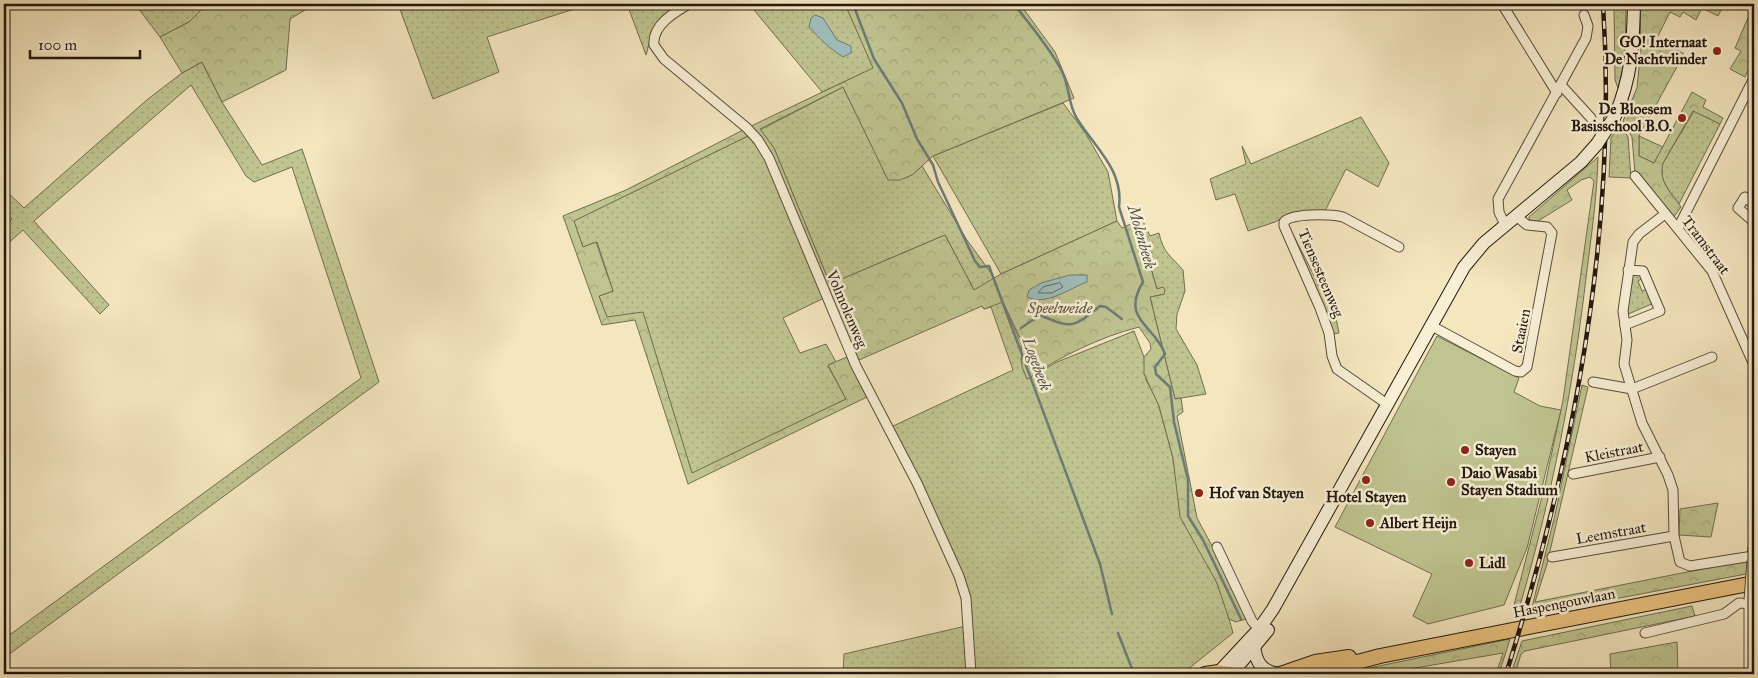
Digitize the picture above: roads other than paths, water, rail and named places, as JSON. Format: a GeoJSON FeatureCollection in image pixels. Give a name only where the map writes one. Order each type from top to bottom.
{"type":"FeatureCollection","features":[{"type":"Feature","properties":{"kind":"main road"},"geometry":{"type":"LineString","coordinates":[[1218,673],[1279,613],[1315,546],[1324,519],[1464,267],[1484,243],[1592,150],[1609,127],[1621,102],[1629,76],[1633,51],[1634,4]]}},
{"type":"Feature","properties":{"kind":"main road","name":"Haspengouwlaan"},"geometry":{"type":"LineString","coordinates":[[1313,674],[1327,672],[1380,656],[1754,583]]}},
{"type":"Feature","properties":{"kind":"main road"},"geometry":{"type":"LineString","coordinates":[[1236,674],[1238,666],[1254,646],[1261,632]]}},
{"type":"Feature","properties":{"kind":"main road"},"geometry":{"type":"LineString","coordinates":[[1254,646],[1256,659],[1260,666],[1271,673],[1281,674]]}},
{"type":"Feature","properties":{"kind":"main road","name":"Haspengouwlaan"},"geometry":{"type":"LineString","coordinates":[[1281,674],[1328,659],[1353,656],[1380,656]]}},
{"type":"Feature","properties":{"kind":"street","name":"Volmolenweg"},"geometry":{"type":"LineString","coordinates":[[689,4],[672,15],[658,28],[654,41],[656,50],[664,59],[747,128],[758,140],[769,158],[856,366],[921,491],[959,576],[967,605],[972,674]]}},
{"type":"Feature","properties":{"kind":"street"},"geometry":{"type":"LineString","coordinates":[[1502,4],[1559,89],[1591,118]]}},
{"type":"Feature","properties":{"kind":"street"},"geometry":{"type":"LineString","coordinates":[[1505,225],[1499,212],[1498,199],[1586,38],[1588,26],[1584,14]]}},
{"type":"Feature","properties":{"kind":"street"},"geometry":{"type":"LineString","coordinates":[[1678,228],[1753,84]]}},
{"type":"Feature","properties":{"kind":"street","name":"Tramstraat"},"geometry":{"type":"LineString","coordinates":[[1635,176],[1678,228],[1719,283],[1754,365]]}},
{"type":"Feature","properties":{"kind":"street"},"geometry":{"type":"LineString","coordinates":[[1754,205],[1745,197],[1738,208],[1754,222]]}},
{"type":"Feature","properties":{"kind":"street","name":"Tiensesteenweg"},"geometry":{"type":"LineString","coordinates":[[1387,404],[1337,369],[1326,325],[1284,226],[1284,222],[1291,217],[1334,214],[1399,247]]}},
{"type":"Feature","properties":{"kind":"street"},"geometry":{"type":"LineString","coordinates":[[1665,214],[1639,234],[1632,242],[1623,311],[1627,340],[1624,364],[1642,423],[1660,457],[1673,490],[1674,536],[1680,562],[1685,566],[1754,556],[1750,674]]}},
{"type":"Feature","properties":{"kind":"street","name":"Staaien"},"geometry":{"type":"LineString","coordinates":[[1430,326],[1516,371],[1521,372],[1527,367],[1552,233],[1547,227],[1527,225],[1516,216]]}},
{"type":"Feature","properties":{"kind":"street"},"geometry":{"type":"LineString","coordinates":[[1625,325],[1660,310],[1643,271],[1628,270]]}},
{"type":"Feature","properties":{"kind":"street"},"geometry":{"type":"LineString","coordinates":[[1593,382],[1632,389],[1712,357]]}},
{"type":"Feature","properties":{"kind":"street","name":"Kleistraat"},"geometry":{"type":"LineString","coordinates":[[1573,474],[1660,457]]}},
{"type":"Feature","properties":{"kind":"street","name":"Leemstraat"},"geometry":{"type":"LineString","coordinates":[[1552,557],[1674,536]]}},
{"type":"Feature","properties":{"kind":"street"},"geometry":{"type":"LineString","coordinates":[[1217,547],[1252,621],[1261,632]]}},
{"type":"Feature","properties":{"kind":"street"},"geometry":{"type":"LineString","coordinates":[[1645,633],[1671,625],[1724,614],[1740,603],[1752,602]]}},
{"type":"Feature","properties":{"kind":"water"},"geometry":{"type":"Polygon","coordinates":[[[815,15],[823,18],[837,40],[851,46],[851,53],[843,57],[829,47],[809,27],[811,18],[815,15]]]}},
{"type":"Feature","properties":{"kind":"water"},"geometry":{"type":"Polygon","coordinates":[[[1070,275],[1087,275],[1087,282],[1050,298],[1035,299],[1027,297],[1029,290],[1041,283],[1070,275]]]}},
{"type":"Feature","properties":{"kind":"waterway","name":"Logebeek"},"geometry":{"type":"LineString","coordinates":[[853,4],[874,59],[902,103],[917,139],[933,165],[938,182],[975,261],[980,267],[989,266],[1100,564],[1112,614]]}},
{"type":"Feature","properties":{"kind":"waterway","name":"Molenbeek"},"geometry":{"type":"LineString","coordinates":[[1014,4],[1055,59],[1066,81],[1076,117],[1106,159],[1117,181],[1119,207],[1143,282],[1135,305],[1137,314],[1160,344],[1165,354],[1155,367],[1156,374],[1170,387],[1174,422],[1188,480],[1188,516],[1203,540],[1241,619]]}},
{"type":"Feature","properties":{"kind":"waterway"},"geometry":{"type":"LineString","coordinates":[[1021,328],[1040,315],[1059,323],[1072,324],[1084,319],[1100,306],[1106,307],[1122,319]]}},
{"type":"Feature","properties":{"kind":"waterway","name":"Logebeek"},"geometry":{"type":"LineString","coordinates":[[1118,633],[1134,674]]}},
{"type":"Feature","properties":{"kind":"railway"},"geometry":{"type":"LineString","coordinates":[[1506,674],[1552,510],[1571,427],[1586,343],[1597,259],[1604,174],[1606,89],[1603,4]]}},
{"type":"Feature","properties":{"kind":"place","name":"GO! Internaat De Nachtvlinder"},"geometry":{"type":"Point","coordinates":[1717,51]}},
{"type":"Feature","properties":{"kind":"place","name":"De Bloesem Basisschool B.O."},"geometry":{"type":"Point","coordinates":[1682,118]}},
{"type":"Feature","properties":{"kind":"place","name":"Stayen"},"geometry":{"type":"Point","coordinates":[1465,450]}},
{"type":"Feature","properties":{"kind":"place","name":"Hotel Stayen"},"geometry":{"type":"Point","coordinates":[1366,480]}},
{"type":"Feature","properties":{"kind":"place","name":"Daio Wasabi Stayen Stadium"},"geometry":{"type":"Point","coordinates":[1451,482]}},
{"type":"Feature","properties":{"kind":"place","name":"Hof van Stayen"},"geometry":{"type":"Point","coordinates":[1199,493]}},
{"type":"Feature","properties":{"kind":"place","name":"Albert Heijn"},"geometry":{"type":"Point","coordinates":[1370,523]}},
{"type":"Feature","properties":{"kind":"place","name":"Lidl"},"geometry":{"type":"Point","coordinates":[1469,563]}},
{"type":"Feature","properties":{"kind":"park label","name":"Speelweide"},"geometry":{"type":"Point","coordinates":[1060,308]}}]}
